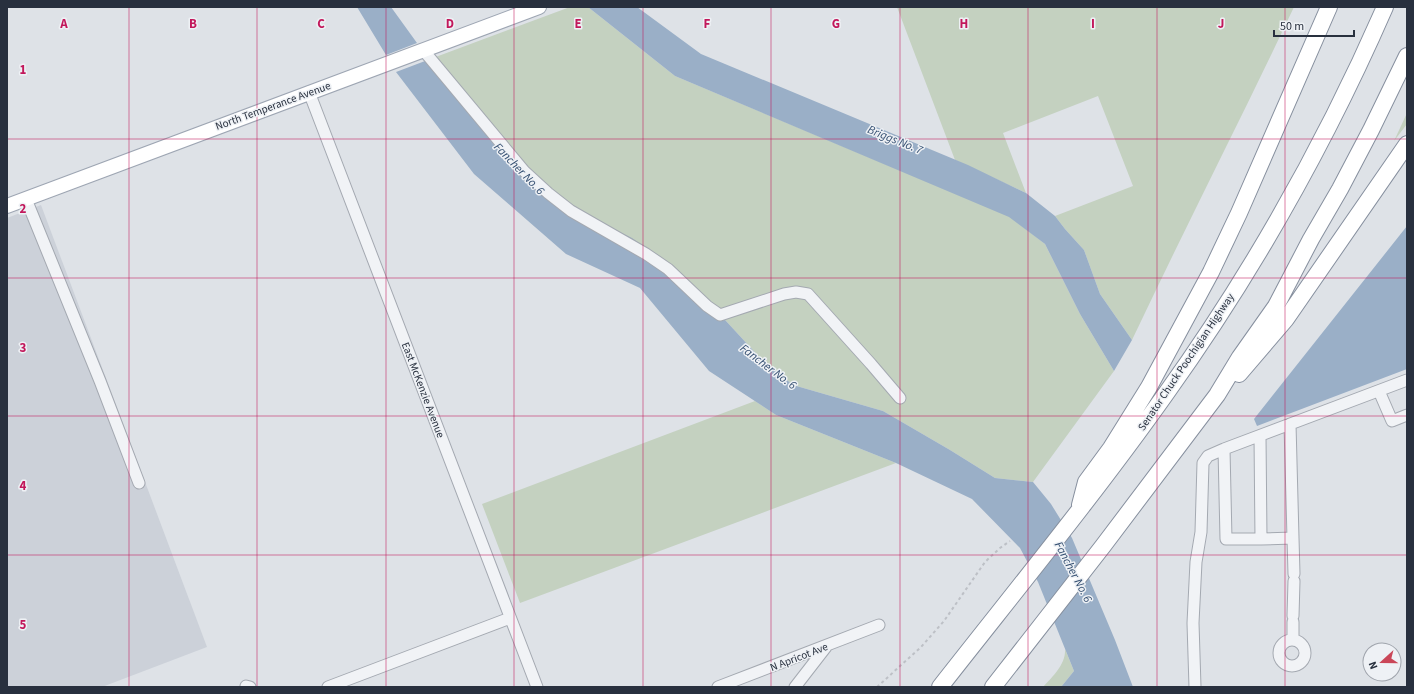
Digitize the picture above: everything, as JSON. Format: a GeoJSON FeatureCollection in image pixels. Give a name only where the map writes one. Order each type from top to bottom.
{"type":"FeatureCollection","features":[{"type":"Feature","properties":{"kind":"highway"},"geometry":{"type":"LineString","coordinates":[[1078,512],[1086,482],[1111,448],[1149,387],[1211,272],[1240,213],[1329,7]]}},
{"type":"Feature","properties":{"kind":"highway","name":"Senator Chuck Poochigian Highway"},"geometry":{"type":"LineString","coordinates":[[940,687],[1078,512],[1165,395],[1240,282],[1268,235],[1334,115],[1362,60],[1385,7]]}},
{"type":"Feature","properties":{"kind":"highway"},"geometry":{"type":"LineString","coordinates":[[993,687],[1103,546],[1217,395],[1240,357],[1276,306],[1310,239],[1347,176],[1375,123],[1407,56]]}},
{"type":"Feature","properties":{"kind":"highway"},"geometry":{"type":"LineString","coordinates":[[1217,395],[1244,369],[1286,319],[1407,144]]}},
{"type":"Feature","properties":{"kind":"main road","name":"North Temperance Avenue"},"geometry":{"type":"LineString","coordinates":[[7,206],[309,92],[418,53],[520,10],[539,7]]}},
{"type":"Feature","properties":{"kind":"street"},"geometry":{"type":"LineString","coordinates":[[418,53],[524,171],[571,212],[646,254],[668,269],[706,306],[720,314],[784,294],[796,292],[808,294],[900,398]]}},
{"type":"Feature","properties":{"kind":"street","name":"East McKenzie Avenue"},"geometry":{"type":"LineString","coordinates":[[309,92],[536,687]]}},
{"type":"Feature","properties":{"kind":"street"},"geometry":{"type":"LineString","coordinates":[[26,199],[100,380],[139,483]]}},
{"type":"Feature","properties":{"kind":"street"},"geometry":{"type":"LineString","coordinates":[[1195,687],[1193,623],[1196,562],[1201,532],[1203,463],[1208,456],[1224,449],[1407,380]]}},
{"type":"Feature","properties":{"kind":"street"},"geometry":{"type":"LineString","coordinates":[[1379,391],[1392,421],[1407,415]]}},
{"type":"Feature","properties":{"kind":"street"},"geometry":{"type":"LineString","coordinates":[[1290,424],[1294,578],[1292,640]]}},
{"type":"Feature","properties":{"kind":"street"},"geometry":{"type":"LineString","coordinates":[[1260,436],[1261,539]]}},
{"type":"Feature","properties":{"kind":"street"},"geometry":{"type":"LineString","coordinates":[[1224,449],[1226,539],[1293,538]]}},
{"type":"Feature","properties":{"kind":"street"},"geometry":{"type":"LineString","coordinates":[[328,687],[510,618]]}},
{"type":"Feature","properties":{"kind":"street","name":"N Apricot Ave"},"geometry":{"type":"LineString","coordinates":[[719,687],[879,625]]}},
{"type":"Feature","properties":{"kind":"street"},"geometry":{"type":"LineString","coordinates":[[795,687],[827,646]]}},
{"type":"Feature","properties":{"kind":"path"},"geometry":{"type":"LineString","coordinates":[[877,687],[921,647],[944,621],[985,562],[1010,541]]}},
{"type":"Feature","properties":{"kind":"shaded area"},"geometry":{"type":"Polygon","coordinates":[[[41,205],[207,647],[102,687],[7,687],[7,218],[41,205]]]}},
{"type":"Feature","properties":{"kind":"green space"},"geometry":{"type":"Polygon","coordinates":[[[570,7],[588,7],[675,76],[1009,216],[1045,244],[1080,314],[1114,371],[1033,482],[995,478],[883,411],[793,385],[762,360],[675,269],[572,209],[524,168],[433,58],[570,7]]]}},
{"type":"Feature","properties":{"kind":"green space"},"geometry":{"type":"Polygon","coordinates":[[[897,7],[1294,7],[1132,340],[1100,294],[1084,250],[1055,216],[1133,186],[1098,96],[1003,133],[1026,193],[955,160],[897,7]]]}},
{"type":"Feature","properties":{"kind":"green space"},"geometry":{"type":"Polygon","coordinates":[[[1407,113],[1407,124],[1394,141],[1407,113]]]}},
{"type":"Feature","properties":{"kind":"green space"},"geometry":{"type":"Polygon","coordinates":[[[755,401],[776,415],[896,463],[520,603],[482,504],[755,401]]]}},
{"type":"Feature","properties":{"kind":"green space"},"geometry":{"type":"Polygon","coordinates":[[[1065,649],[1074,671],[1061,687],[1043,687],[1061,665],[1065,654],[1065,649]]]}},
{"type":"Feature","properties":{"kind":"water"},"geometry":{"type":"Polygon","coordinates":[[[357,7],[391,7],[417,43],[386,55],[357,7]]]}},
{"type":"Feature","properties":{"kind":"water","name":"Briggs No. 7"},"geometry":{"type":"Polygon","coordinates":[[[588,7],[637,7],[701,54],[968,165],[1026,193],[1055,216],[1084,250],[1100,294],[1132,340],[1114,371],[1080,314],[1045,244],[1009,217],[675,76],[588,7]]]}},
{"type":"Feature","properties":{"kind":"water","name":"Fancher No. 6"},"geometry":{"type":"Polygon","coordinates":[[[433,58],[524,168],[572,209],[632,238],[675,269],[762,360],[793,385],[883,411],[995,478],[1033,482],[1051,504],[1072,538],[1133,687],[1061,687],[1074,671],[1038,582],[1020,548],[972,499],[896,463],[776,415],[709,371],[640,288],[566,254],[474,174],[396,72],[433,58]]]}},
{"type":"Feature","properties":{"kind":"water"},"geometry":{"type":"Polygon","coordinates":[[[1407,226],[1407,369],[1257,426],[1254,419],[1407,226]]]}}]}
